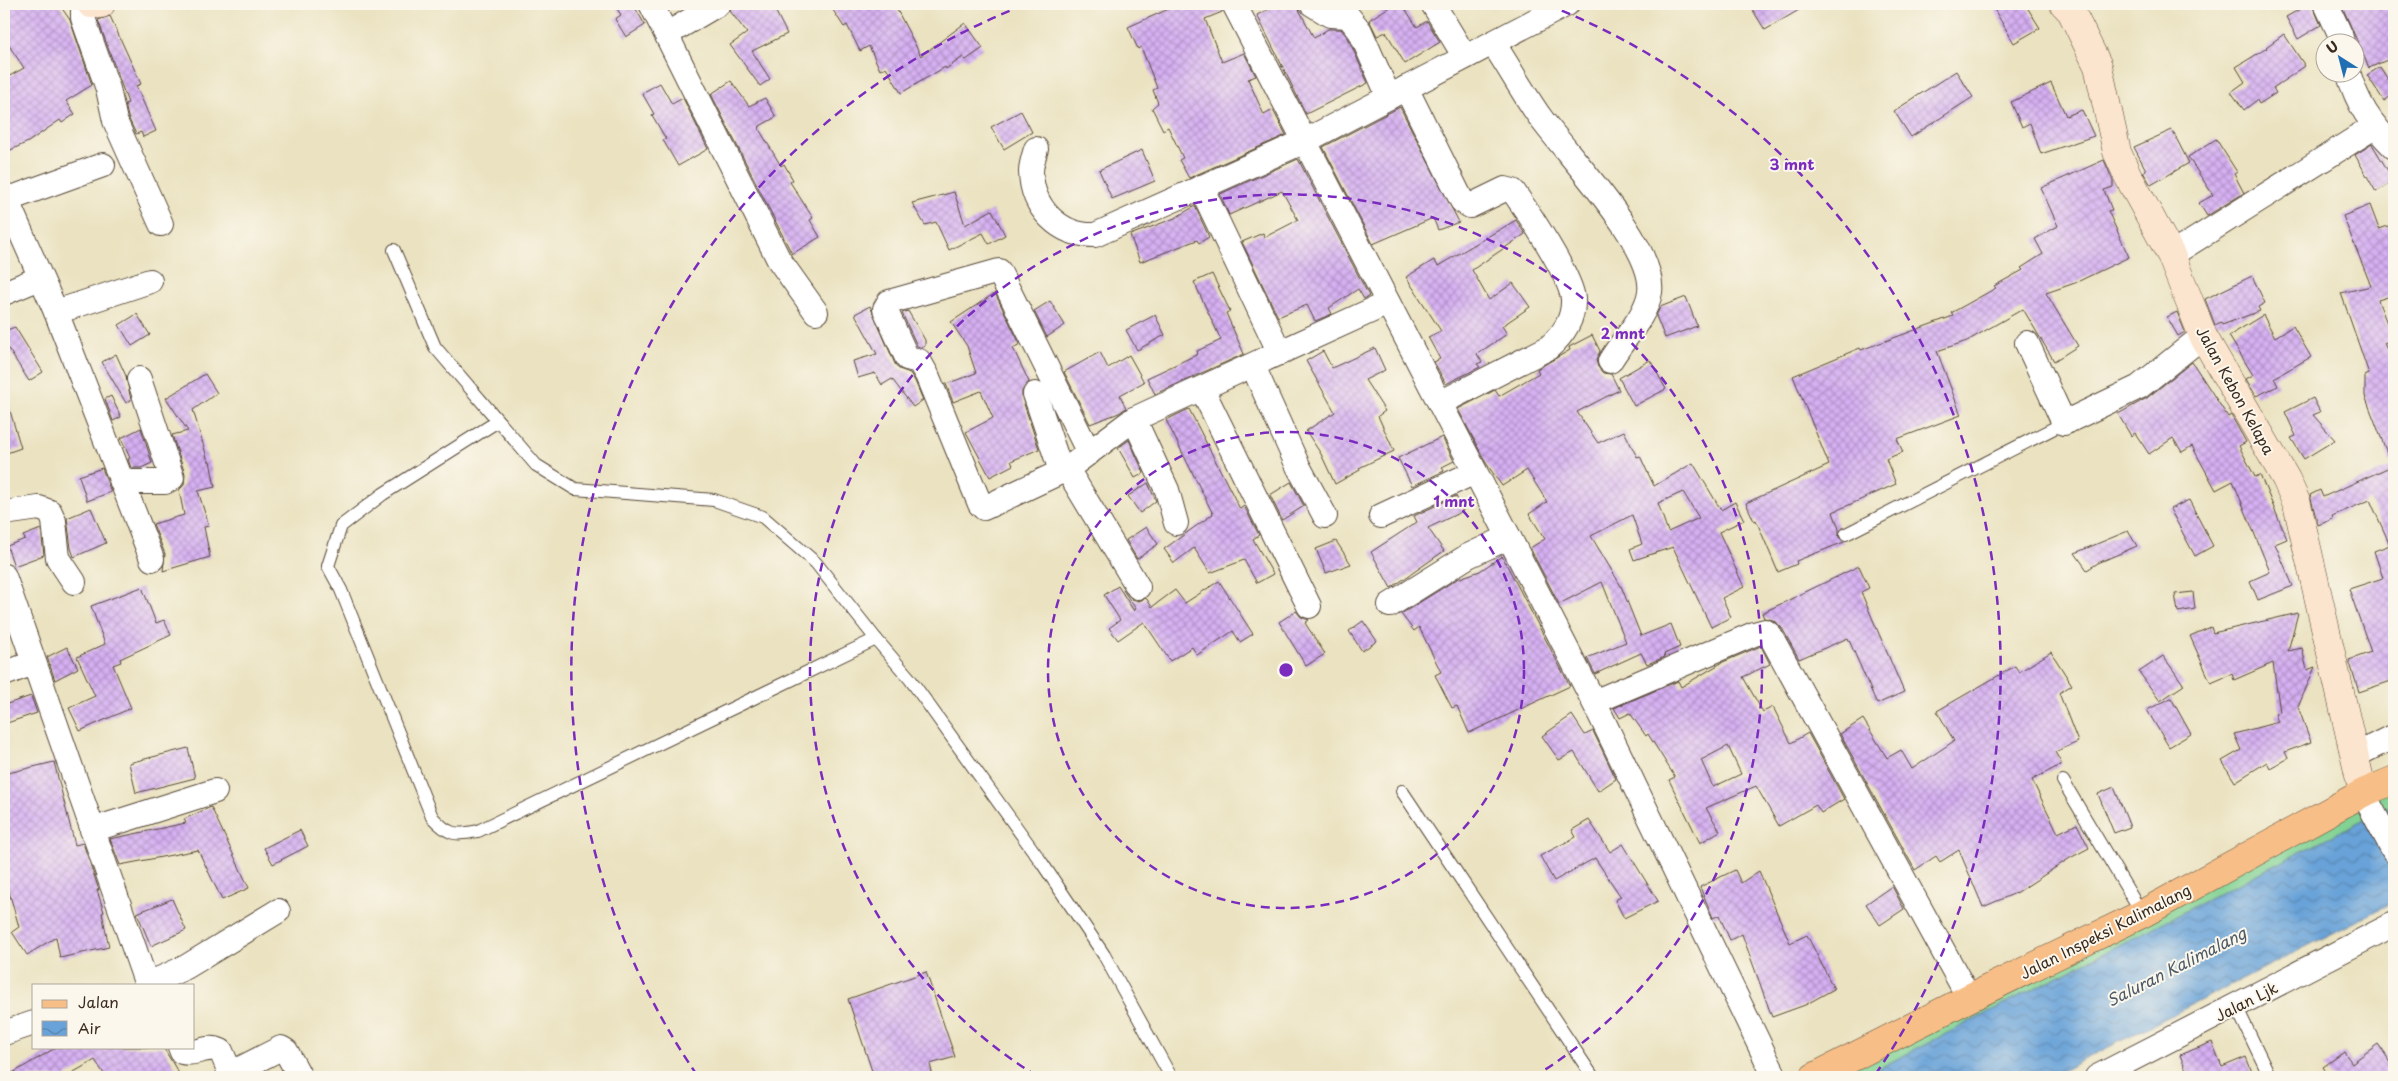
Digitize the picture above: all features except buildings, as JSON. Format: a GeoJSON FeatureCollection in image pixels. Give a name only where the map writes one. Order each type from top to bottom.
{"type":"FeatureCollection","features":[{"type":"Feature","properties":{"kind":"main road","name":"Jalan Inspeksi Kalimalang"},"geometry":{"type":"LineString","coordinates":[[1814,1077],[1968,998],[2368,802],[2394,780]]}},
{"type":"Feature","properties":{"kind":"street"},"geometry":{"type":"LineString","coordinates":[[83,4],[83,18],[108,89],[115,121],[162,224]]}},
{"type":"Feature","properties":{"kind":"street"},"geometry":{"type":"LineString","coordinates":[[91,4],[101,4]]}},
{"type":"Feature","properties":{"kind":"street"},"geometry":{"type":"LineString","coordinates":[[651,4],[778,260],[816,312]]}},
{"type":"Feature","properties":{"kind":"street"},"geometry":{"type":"LineString","coordinates":[[667,34],[718,4]]}},
{"type":"Feature","properties":{"kind":"street"},"geometry":{"type":"LineString","coordinates":[[1234,4],[1594,702],[1774,1077]]}},
{"type":"Feature","properties":{"kind":"street"},"geometry":{"type":"LineString","coordinates":[[1312,4],[1330,15],[1348,16],[1360,31],[1462,201],[1470,206],[1504,189],[1513,191],[1554,257],[1571,290],[1573,300],[1569,325],[1559,339],[1548,348],[1440,403]]}},
{"type":"Feature","properties":{"kind":"street"},"geometry":{"type":"LineString","coordinates":[[1433,4],[1465,57]]}},
{"type":"Feature","properties":{"kind":"street"},"geometry":{"type":"LineString","coordinates":[[1036,149],[1031,170],[1036,196],[1052,220],[1080,236],[1095,235],[1305,141],[1567,4]]}},
{"type":"Feature","properties":{"kind":"street","name":"Jalan Kebon Kelapa"},"geometry":{"type":"LineString","coordinates":[[2064,4],[2072,11],[2098,66],[2117,152],[2170,254],[2203,336],[2286,479],[2297,504],[2354,756],[2368,802]]}},
{"type":"Feature","properties":{"kind":"street"},"geometry":{"type":"LineString","coordinates":[[2326,4],[2339,32]]}},
{"type":"Feature","properties":{"kind":"street"},"geometry":{"type":"LineString","coordinates":[[1493,43],[1540,117],[1600,193],[1644,258],[1650,276],[1650,293],[1640,316],[1610,360]]}},
{"type":"Feature","properties":{"kind":"street"},"geometry":{"type":"LineString","coordinates":[[2351,82],[2357,100],[2374,127],[2394,147]]}},
{"type":"Feature","properties":{"kind":"street"},"geometry":{"type":"LineString","coordinates":[[2170,254],[2374,127]]}},
{"type":"Feature","properties":{"kind":"street"},"geometry":{"type":"LineString","coordinates":[[103,165],[5,197],[56,312],[152,559]]}},
{"type":"Feature","properties":{"kind":"street"},"geometry":{"type":"LineString","coordinates":[[1201,187],[1280,353]]}},
{"type":"Feature","properties":{"kind":"street"},"geometry":{"type":"LineString","coordinates":[[1088,452],[999,270],[890,302],[885,309],[902,351],[906,358],[919,361],[927,375],[982,506],[986,507],[1064,470],[1134,419],[1388,302]]}},
{"type":"Feature","properties":{"kind":"street"},"geometry":{"type":"LineString","coordinates":[[4,293],[40,278]]}},
{"type":"Feature","properties":{"kind":"street"},"geometry":{"type":"LineString","coordinates":[[56,312],[150,281]]}},
{"type":"Feature","properties":{"kind":"street"},"geometry":{"type":"LineString","coordinates":[[2027,343],[2064,423],[2139,387],[2203,336]]}},
{"type":"Feature","properties":{"kind":"street"},"geometry":{"type":"LineString","coordinates":[[1252,366],[1298,466],[1325,516]]}},
{"type":"Feature","properties":{"kind":"street"},"geometry":{"type":"LineString","coordinates":[[122,482],[165,482],[172,478],[139,379]]}},
{"type":"Feature","properties":{"kind":"street"},"geometry":{"type":"LineString","coordinates":[[1202,389],[1309,606]]}},
{"type":"Feature","properties":{"kind":"street"},"geometry":{"type":"LineString","coordinates":[[1035,394],[1064,470],[1138,587]]}},
{"type":"Feature","properties":{"kind":"street"},"geometry":{"type":"LineString","coordinates":[[1134,419],[1167,490],[1176,523]]}},
{"type":"Feature","properties":{"kind":"street"},"geometry":{"type":"LineString","coordinates":[[1380,516],[1475,472]]}},
{"type":"Feature","properties":{"kind":"street"},"geometry":{"type":"LineString","coordinates":[[4,513],[33,508],[43,508],[50,512],[54,521],[58,558],[74,582]]}},
{"type":"Feature","properties":{"kind":"street"},"geometry":{"type":"LineString","coordinates":[[1390,605],[1468,556],[1509,537]]}},
{"type":"Feature","properties":{"kind":"street"},"geometry":{"type":"LineString","coordinates":[[4,576],[33,664],[147,984]]}},
{"type":"Feature","properties":{"kind":"street"},"geometry":{"type":"LineString","coordinates":[[1594,702],[1765,631],[1770,635],[1968,998]]}},
{"type":"Feature","properties":{"kind":"street"},"geometry":{"type":"LineString","coordinates":[[4,674],[33,664]]}},
{"type":"Feature","properties":{"kind":"street"},"geometry":{"type":"LineString","coordinates":[[2354,756],[2394,736]]}},
{"type":"Feature","properties":{"kind":"street"},"geometry":{"type":"LineString","coordinates":[[92,830],[215,792]]}},
{"type":"Feature","properties":{"kind":"street"},"geometry":{"type":"LineString","coordinates":[[2368,802],[2394,851]]}},
{"type":"Feature","properties":{"kind":"street"},"geometry":{"type":"LineString","coordinates":[[149,984],[186,967],[278,911]]}},
{"type":"Feature","properties":{"kind":"street","name":"Jalan Ljk"},"geometry":{"type":"LineString","coordinates":[[2097,1077],[2394,924]]}},
{"type":"Feature","properties":{"kind":"street"},"geometry":{"type":"LineString","coordinates":[[4,1033],[32,1024]]}},
{"type":"Feature","properties":{"kind":"street"},"geometry":{"type":"LineString","coordinates":[[180,1048],[182,1052],[188,1054],[206,1048],[221,1051],[231,1076],[281,1048],[286,1051],[300,1077]]}},
{"type":"Feature","properties":{"kind":"lane"},"geometry":{"type":"LineString","coordinates":[[394,250],[435,347],[536,465],[575,489],[714,500],[764,517],[816,562],[910,679],[1042,863],[1104,955],[1171,1077]]}},
{"type":"Feature","properties":{"kind":"lane"},"geometry":{"type":"LineString","coordinates":[[498,421],[383,494],[342,526],[328,566],[341,590],[432,818],[444,830],[458,835],[478,831],[876,639]]}},
{"type":"Feature","properties":{"kind":"lane"},"geometry":{"type":"LineString","coordinates":[[1846,534],[2064,423]]}},
{"type":"Feature","properties":{"kind":"lane"},"geometry":{"type":"LineString","coordinates":[[2063,781],[2142,914]]}},
{"type":"Feature","properties":{"kind":"lane"},"geometry":{"type":"LineString","coordinates":[[1402,791],[1593,1077]]}},
{"type":"Feature","properties":{"kind":"lane"},"geometry":{"type":"LineString","coordinates":[[2236,1006],[2270,1077]]}},
{"type":"Feature","properties":{"kind":"green space"},"geometry":{"type":"Polygon","coordinates":[[[2394,780],[2394,804],[1862,1077],[1814,1077],[2394,780]]]}},
{"type":"Feature","properties":{"kind":"water","name":"Saluran Kalimalang"},"geometry":{"type":"Polygon","coordinates":[[[2394,804],[2394,902],[2050,1077],[1862,1077],[2394,804]]]}}]}
